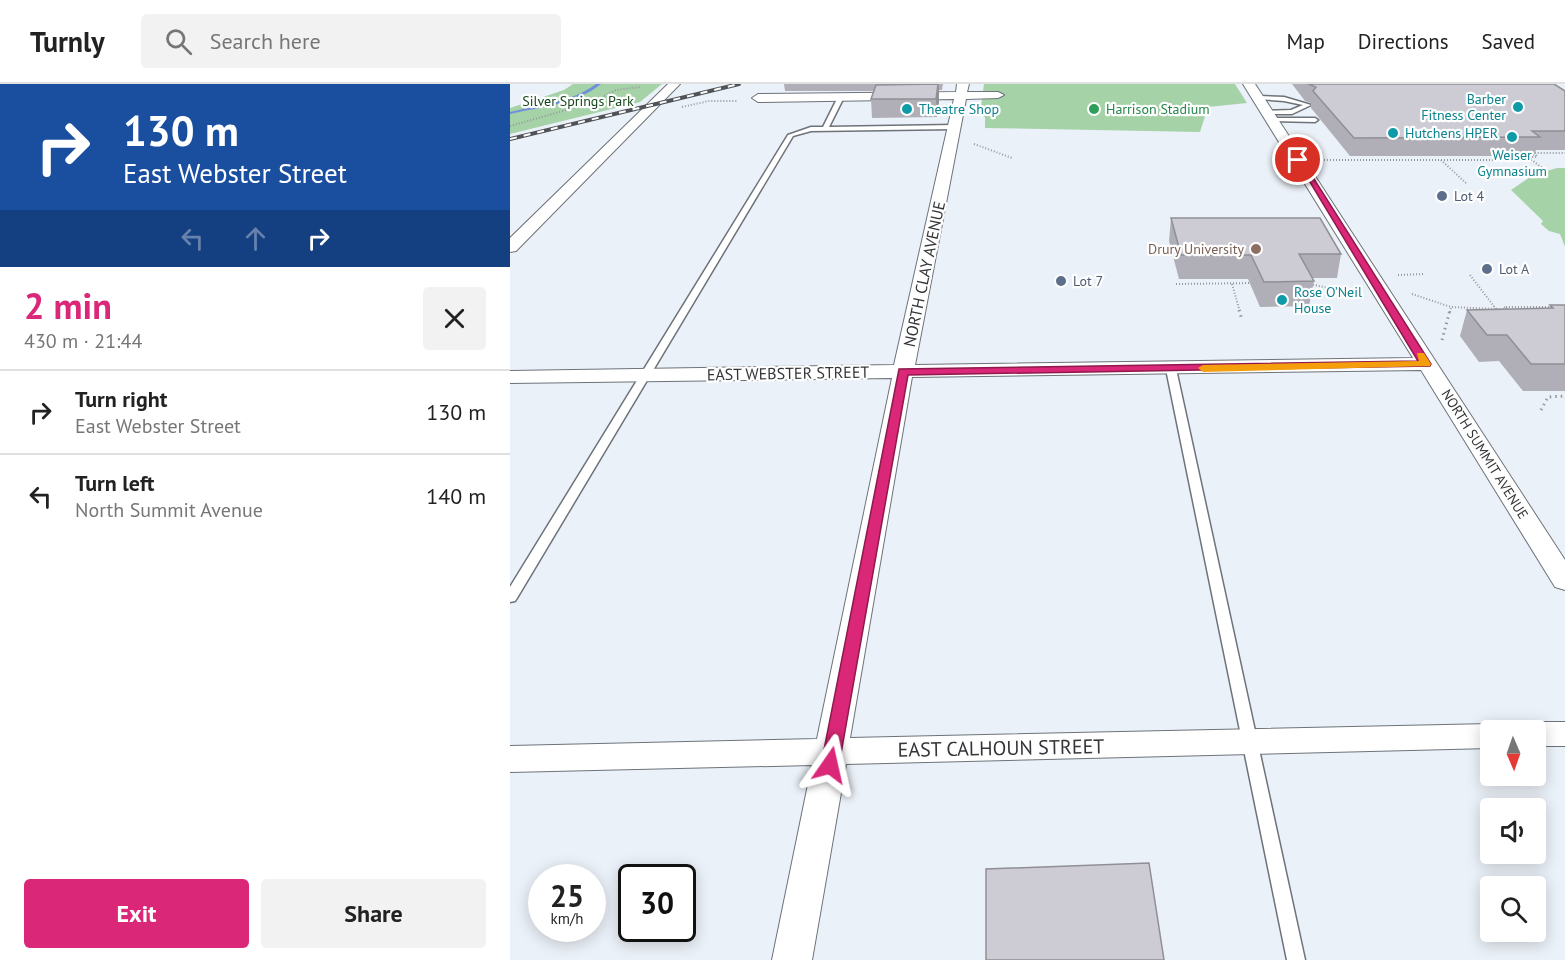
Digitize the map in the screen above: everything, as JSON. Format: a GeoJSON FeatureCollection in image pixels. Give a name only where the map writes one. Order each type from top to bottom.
{"type":"FeatureCollection","features":[{"type":"Feature","properties":{"kind":"street"},"geometry":{"type":"LineString","coordinates":[[510,247],[674,84]]}},
{"type":"Feature","properties":{"kind":"street"},"geometry":{"type":"LineString","coordinates":[[758,98],[842,97],[962,90],[998,95]]}},
{"type":"Feature","properties":{"kind":"street","name":"NORTH CLAY AVENUE"},"geometry":{"type":"LineString","coordinates":[[792,960],[903,372],[962,90]]}},
{"type":"Feature","properties":{"kind":"street","name":"NORTH SUMMIT AVENUE"},"geometry":{"type":"LineString","coordinates":[[1262,104],[1426,364],[1451,398],[1565,581]]}},
{"type":"Feature","properties":{"kind":"street","name":"EAST WEBSTER STREET"},"geometry":{"type":"LineString","coordinates":[[510,377],[1426,364]]}},
{"type":"Feature","properties":{"kind":"street"},"geometry":{"type":"LineString","coordinates":[[1546,734],[1565,734]]}},
{"type":"Feature","properties":{"kind":"street","name":"EAST CALHOUN STREET"},"geometry":{"type":"LineString","coordinates":[[510,759],[1480,736]]}},
{"type":"Feature","properties":{"kind":"lane"},"geometry":{"type":"LineString","coordinates":[[826,128],[842,97]]}},
{"type":"Feature","properties":{"kind":"lane"},"geometry":{"type":"LineString","coordinates":[[1284,99],[1308,105],[1292,112],[1262,104],[1284,99]]}},
{"type":"Feature","properties":{"kind":"lane"},"geometry":{"type":"LineString","coordinates":[[1262,104],[1316,120]]}},
{"type":"Feature","properties":{"kind":"lane"},"geometry":{"type":"LineString","coordinates":[[510,598],[791,135],[804,130],[826,128],[954,127]]}},
{"type":"Feature","properties":{"kind":"lane"},"geometry":{"type":"LineString","coordinates":[[1171,369],[1296,960]]}},
{"type":"Feature","properties":{"kind":"path"},"geometry":{"type":"LineString","coordinates":[[510,126],[591,103],[616,90],[648,87]]}},
{"type":"Feature","properties":{"kind":"path"},"geometry":{"type":"LineString","coordinates":[[974,144],[1012,158]]}},
{"type":"Feature","properties":{"kind":"path"},"geometry":{"type":"LineString","coordinates":[[1542,168],[1529,158],[1537,157],[1535,153],[1565,153]]}},
{"type":"Feature","properties":{"kind":"path"},"geometry":{"type":"LineString","coordinates":[[1322,160],[1532,160]]}},
{"type":"Feature","properties":{"kind":"path"},"geometry":{"type":"LineString","coordinates":[[1441,160],[1466,183]]}},
{"type":"Feature","properties":{"kind":"path"},"geometry":{"type":"LineString","coordinates":[[1391,275],[1424,274]]}},
{"type":"Feature","properties":{"kind":"path"},"geometry":{"type":"LineString","coordinates":[[1470,275],[1502,315]]}},
{"type":"Feature","properties":{"kind":"path"},"geometry":{"type":"LineString","coordinates":[[1176,284],[1260,283]]}},
{"type":"Feature","properties":{"kind":"path"},"geometry":{"type":"LineString","coordinates":[[1304,283],[1356,294]]}},
{"type":"Feature","properties":{"kind":"path"},"geometry":{"type":"LineString","coordinates":[[1232,284],[1242,320]]}},
{"type":"Feature","properties":{"kind":"path"},"geometry":{"type":"LineString","coordinates":[[1403,294],[1412,294],[1451,307],[1508,309],[1504,307],[1555,307]]}},
{"type":"Feature","properties":{"kind":"path"},"geometry":{"type":"LineString","coordinates":[[1440,347],[1451,307]]}},
{"type":"Feature","properties":{"kind":"path"},"geometry":{"type":"LineString","coordinates":[[1541,410],[1548,397],[1565,396]]}},
{"type":"Feature","properties":{"kind":"green space","name":"Silver Springs Park"},"geometry":{"type":"Polygon","coordinates":[[[573,84],[662,84],[640,102],[510,134],[510,108],[564,90],[573,84]]]}},
{"type":"Feature","properties":{"kind":"green space","name":"Harrison Stadium"},"geometry":{"type":"Polygon","coordinates":[[[984,84],[1235,84],[1247,103],[1208,107],[1200,132],[985,128],[985,117],[980,115],[984,84]]]}},
{"type":"Feature","properties":{"kind":"green space"},"geometry":{"type":"Polygon","coordinates":[[[1565,168],[1565,247],[1560,234],[1549,231],[1541,224],[1543,221],[1511,190],[1533,175],[1565,168]]]}},
{"type":"Feature","properties":{"kind":"building"},"geometry":{"type":"Polygon","coordinates":[[[938,84],[936,99],[871,99],[876,85],[938,84]]]}},
{"type":"Feature","properties":{"kind":"building"},"geometry":{"type":"Polygon","coordinates":[[[1308,84],[1554,84],[1565,91],[1565,131],[1532,131],[1540,137],[1354,138],[1313,91],[1316,87],[1308,84]]]}},
{"type":"Feature","properties":{"kind":"building"},"geometry":{"type":"Polygon","coordinates":[[[1171,218],[1320,218],[1341,254],[1299,254],[1314,281],[1264,282],[1251,255],[1181,255],[1171,218]]]}},
{"type":"Feature","properties":{"kind":"building"},"geometry":{"type":"Polygon","coordinates":[[[1550,305],[1565,305],[1565,364],[1531,364],[1507,335],[1487,335],[1467,310],[1553,308],[1550,305]]]}},
{"type":"Feature","properties":{"kind":"building"},"geometry":{"type":"Polygon","coordinates":[[[1149,863],[1164,960],[986,960],[986,869],[1149,863]]]}},
{"type":"Feature","properties":{"kind":"waterway"},"geometry":{"type":"LineString","coordinates":[[510,113],[569,99],[599,84]]}},
{"type":"Feature","properties":{"kind":"railway"},"geometry":{"type":"LineString","coordinates":[[510,139],[739,84]]}},
{"type":"Feature","properties":{"kind":"slow traffic"},"geometry":{"type":"LineString","coordinates":[[1203,368],[1426,364],[1421,355]]}},
{"type":"Feature","properties":{"kind":"place","name":"Barber Fitness Center"},"geometry":{"type":"Point","coordinates":[1518,107]}},
{"type":"Feature","properties":{"kind":"place","name":"Theatre Shop"},"geometry":{"type":"Point","coordinates":[907,109]}},
{"type":"Feature","properties":{"kind":"place","name":"Harrison Stadium"},"geometry":{"type":"Point","coordinates":[1094,109]}},
{"type":"Feature","properties":{"kind":"place","name":"Hutchens HPER"},"geometry":{"type":"Point","coordinates":[1393,133]}},
{"type":"Feature","properties":{"kind":"place","name":"Weiser Gymnasium"},"geometry":{"type":"Point","coordinates":[1512,137]}},
{"type":"Feature","properties":{"kind":"place","name":"Lot 4"},"geometry":{"type":"Point","coordinates":[1442,196]}},
{"type":"Feature","properties":{"kind":"place","name":"Drury University"},"geometry":{"type":"Point","coordinates":[1256,249]}},
{"type":"Feature","properties":{"kind":"place","name":"Lot A"},"geometry":{"type":"Point","coordinates":[1487,269]}},
{"type":"Feature","properties":{"kind":"place","name":"Lot 7"},"geometry":{"type":"Point","coordinates":[1061,281]}},
{"type":"Feature","properties":{"kind":"place","name":"Rose O’Neil House"},"geometry":{"type":"Point","coordinates":[1282,300]}},
{"type":"Feature","properties":{"kind":"route"},"geometry":{"type":"LineString","coordinates":[[830,765],[903,372],[1426,364],[1298,160]]}}]}
